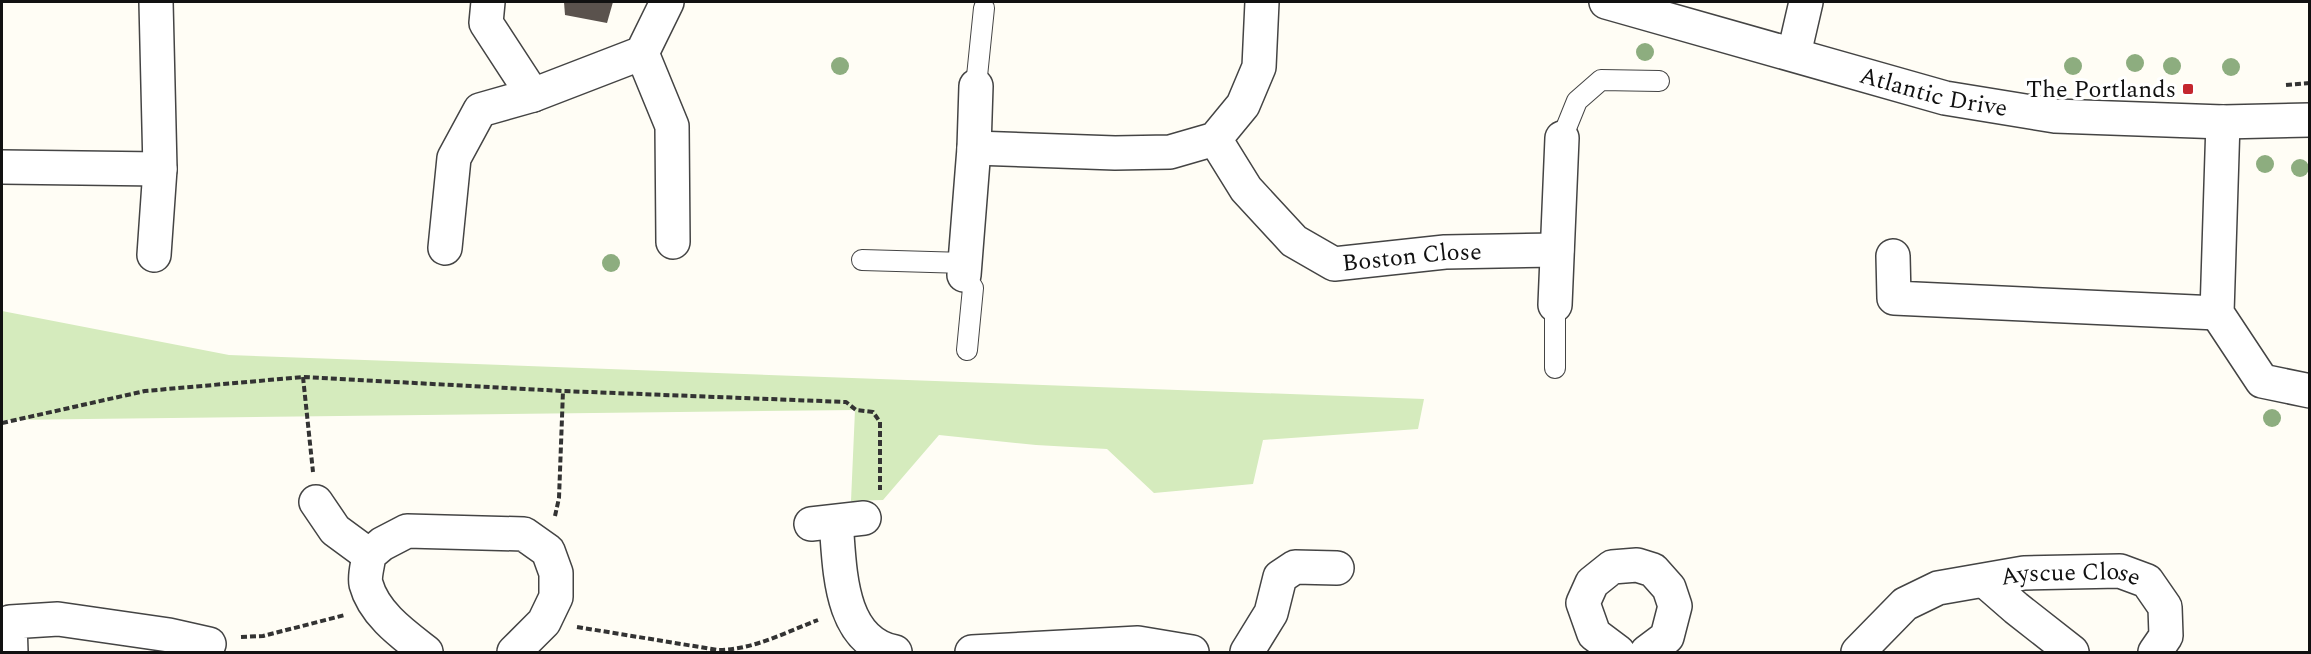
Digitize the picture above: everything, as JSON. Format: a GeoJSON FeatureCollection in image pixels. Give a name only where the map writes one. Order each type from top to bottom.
{"type":"FeatureCollection","features":[{"type":"Feature","properties":{"kind":"street"},"geometry":{"type":"LineString","coordinates":[[154,255],[159,169],[156,2]]}},
{"type":"Feature","properties":{"kind":"street"},"geometry":{"type":"LineString","coordinates":[[488,2],[486,23],[533,96]]}},
{"type":"Feature","properties":{"kind":"street"},"geometry":{"type":"LineString","coordinates":[[445,248],[454,158],[480,110],[533,96],[642,53],[667,2]]}},
{"type":"Feature","properties":{"kind":"street"},"geometry":{"type":"LineString","coordinates":[[974,148],[1115,153],[1170,152],[1215,139],[1243,105],[1259,67],[1262,2]]}},
{"type":"Feature","properties":{"kind":"street","name":"Atlantic Drive"},"geometry":{"type":"LineString","coordinates":[[1606,2],[1945,98],[2055,116],[2223,122],[2310,120]]}},
{"type":"Feature","properties":{"kind":"street"},"geometry":{"type":"LineString","coordinates":[[1794,54],[1806,2]]}},
{"type":"Feature","properties":{"kind":"street"},"geometry":{"type":"LineString","coordinates":[[642,53],[672,126],[673,242]]}},
{"type":"Feature","properties":{"kind":"street"},"geometry":{"type":"LineString","coordinates":[[965,269],[976,86]]}},
{"type":"Feature","properties":{"kind":"street"},"geometry":{"type":"LineString","coordinates":[[2223,122],[2217,313],[2262,381],[2310,391]]}},
{"type":"Feature","properties":{"kind":"street"},"geometry":{"type":"LineString","coordinates":[[1555,305],[1562,138]]}},
{"type":"Feature","properties":{"kind":"street","name":"Boston Close"},"geometry":{"type":"LineString","coordinates":[[1215,139],[1246,189],[1294,241],[1334,264],[1445,252],[1557,249]]}},
{"type":"Feature","properties":{"kind":"street"},"geometry":{"type":"LineString","coordinates":[[2,167],[159,169]]}},
{"type":"Feature","properties":{"kind":"street"},"geometry":{"type":"LineString","coordinates":[[1893,256],[1894,298],[2217,313]]}},
{"type":"Feature","properties":{"kind":"street"},"geometry":{"type":"LineString","coordinates":[[316,502],[335,530],[369,555]]}},
{"type":"Feature","properties":{"kind":"street"},"geometry":{"type":"LineString","coordinates":[[837,521],[842,583],[848,609],[859,628],[872,641],[895,652]]}},
{"type":"Feature","properties":{"kind":"street"},"geometry":{"type":"LineString","coordinates":[[426,652],[394,626],[377,606],[366,583],[369,555],[381,544],[407,531],[524,534],[548,551],[556,573],[556,597],[544,622],[514,652]]}},
{"type":"Feature","properties":{"kind":"street"},"geometry":{"type":"LineString","coordinates":[[1618,652],[1594,634],[1583,603],[1592,583],[1612,567],[1637,565],[1653,570],[1669,588],[1675,606],[1667,637],[1647,652]]}},
{"type":"Feature","properties":{"kind":"street"},"geometry":{"type":"LineString","coordinates":[[1247,652],[1271,613],[1280,577],[1295,567],[1337,568]]}},
{"type":"Feature","properties":{"kind":"street","name":"Ayscue Close"},"geometry":{"type":"LineString","coordinates":[[1858,652],[1905,604],[1938,588],[2024,573],[2120,571],[2147,581],[2165,606],[2166,636],[2155,652]]}},
{"type":"Feature","properties":{"kind":"street","name":"Ayscue Close"},"geometry":{"type":"LineString","coordinates":[[1985,581],[2072,652]]}},
{"type":"Feature","properties":{"kind":"street"},"geometry":{"type":"LineString","coordinates":[[11,652],[10,622],[58,619],[169,635],[209,644]]}},
{"type":"Feature","properties":{"kind":"street"},"geometry":{"type":"LineString","coordinates":[[972,652],[1138,643],[1192,652]]}},
{"type":"Feature","properties":{"kind":"lane"},"geometry":{"type":"LineString","coordinates":[[976,86],[984,8]]}},
{"type":"Feature","properties":{"kind":"lane"},"geometry":{"type":"LineString","coordinates":[[1562,138],[1576,101],[1600,80],[1659,81]]}},
{"type":"Feature","properties":{"kind":"lane"},"geometry":{"type":"LineString","coordinates":[[862,260],[965,269],[973,288],[967,350]]}},
{"type":"Feature","properties":{"kind":"lane"},"geometry":{"type":"LineString","coordinates":[[1555,305],[1556,368]]}},
{"type":"Feature","properties":{"kind":"path"},"geometry":{"type":"LineString","coordinates":[[2276,85],[2310,83]]}},
{"type":"Feature","properties":{"kind":"path"},"geometry":{"type":"LineString","coordinates":[[303,377],[316,502]]}},
{"type":"Feature","properties":{"kind":"path"},"geometry":{"type":"LineString","coordinates":[[2,423],[145,391],[303,377],[563,391],[846,402],[856,410],[873,412],[880,422],[880,492],[837,521]]}},
{"type":"Feature","properties":{"kind":"path"},"geometry":{"type":"LineString","coordinates":[[548,551],[559,498],[563,391]]}},
{"type":"Feature","properties":{"kind":"path"},"geometry":{"type":"LineString","coordinates":[[209,644],[226,638],[263,636],[377,606]]}},
{"type":"Feature","properties":{"kind":"path"},"geometry":{"type":"LineString","coordinates":[[544,622],[718,650],[734,650],[848,609]]}},
{"type":"Feature","properties":{"kind":"green space"},"geometry":{"type":"Polygon","coordinates":[[[2,311],[229,355],[1424,399],[1418,429],[1263,440],[1253,484],[1154,493],[1107,449],[1036,445],[939,435],[883,500],[851,501],[855,410],[2,420],[2,311]]]}},
{"type":"Feature","properties":{"kind":"building"},"geometry":{"type":"Polygon","coordinates":[[[564,2],[613,2],[607,23],[565,15],[564,2]]]}},
{"type":"Feature","properties":{"kind":"place","name":"The Portlands"},"geometry":{"type":"Point","coordinates":[2188,89]}}]}
